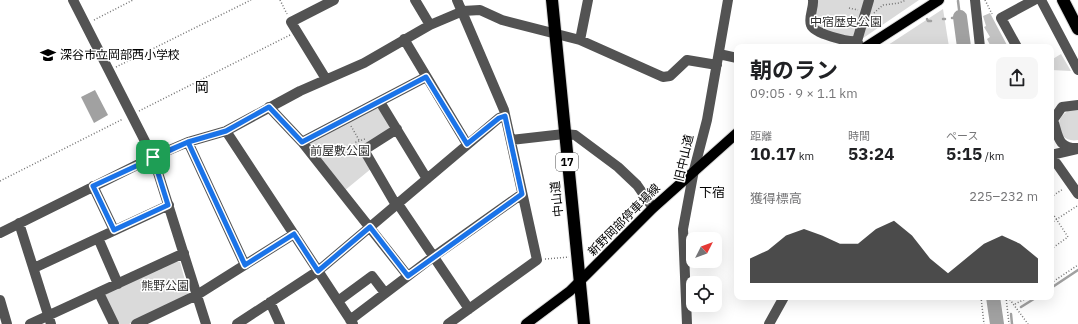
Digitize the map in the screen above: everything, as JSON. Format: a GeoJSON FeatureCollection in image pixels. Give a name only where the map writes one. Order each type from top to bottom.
{"type":"FeatureCollection","features":[{"type":"Feature","properties":{"kind":"highway","name":"中山道"},"geometry":{"type":"LineString","coordinates":[[552,0],[554,33],[584,324]]}},
{"type":"Feature","properties":{"kind":"highway"},"geometry":{"type":"LineString","coordinates":[[1063,0],[1078,29]]}},
{"type":"Feature","properties":{"kind":"highway"},"geometry":{"type":"LineString","coordinates":[[1071,0],[1078,13]]}},
{"type":"Feature","properties":{"kind":"main road"},"geometry":{"type":"LineString","coordinates":[[871,44],[939,0]]}},
{"type":"Feature","properties":{"kind":"main road","name":"新野岡部停車場線"},"geometry":{"type":"LineString","coordinates":[[526,324],[580,282],[653,208],[734,136]]}},
{"type":"Feature","properties":{"kind":"street"},"geometry":{"type":"LineString","coordinates":[[73,0],[153,157],[206,324]]}},
{"type":"Feature","properties":{"kind":"street"},"geometry":{"type":"LineString","coordinates":[[326,79],[291,22],[334,0]]}},
{"type":"Feature","properties":{"kind":"street"},"geometry":{"type":"LineString","coordinates":[[415,0],[430,24]]}},
{"type":"Feature","properties":{"kind":"street"},"geometry":{"type":"LineString","coordinates":[[448,324],[537,260],[505,116],[463,11],[457,0]]}},
{"type":"Feature","properties":{"kind":"street"},"geometry":{"type":"LineString","coordinates":[[580,40],[588,0]]}},
{"type":"Feature","properties":{"kind":"street","name":"旧中山道"},"geometry":{"type":"LineString","coordinates":[[687,324],[684,229],[694,170],[717,65],[728,0]]}},
{"type":"Feature","properties":{"kind":"street"},"geometry":{"type":"LineString","coordinates":[[813,0],[810,23],[813,29],[832,37],[859,44],[870,4]]}},
{"type":"Feature","properties":{"kind":"street"},"geometry":{"type":"LineString","coordinates":[[975,0],[980,44]]}},
{"type":"Feature","properties":{"kind":"street"},"geometry":{"type":"LineString","coordinates":[[1015,44],[1001,18],[1034,0]]}},
{"type":"Feature","properties":{"kind":"street"},"geometry":{"type":"LineString","coordinates":[[1041,0],[1078,70]]}},
{"type":"Feature","properties":{"kind":"street"},"geometry":{"type":"LineString","coordinates":[[0,233],[153,157],[188,142],[226,131],[269,107],[326,79],[378,56],[430,24],[474,5],[502,20],[580,40],[663,77],[670,76],[687,60],[717,65]]}},
{"type":"Feature","properties":{"kind":"street"},"geometry":{"type":"LineString","coordinates":[[404,39],[467,144]]}},
{"type":"Feature","properties":{"kind":"street"},"geometry":{"type":"LineString","coordinates":[[719,54],[734,57]]}},
{"type":"Feature","properties":{"kind":"street"},"geometry":{"type":"LineString","coordinates":[[302,142],[426,77]]}},
{"type":"Feature","properties":{"kind":"street"},"geometry":{"type":"LineString","coordinates":[[380,102],[427,180]]}},
{"type":"Feature","properties":{"kind":"street"},"geometry":{"type":"LineString","coordinates":[[1054,116],[1062,107],[1078,105]]}},
{"type":"Feature","properties":{"kind":"street"},"geometry":{"type":"LineString","coordinates":[[269,107],[302,142],[408,276]]}},
{"type":"Feature","properties":{"kind":"street"},"geometry":{"type":"LineString","coordinates":[[238,324],[318,271],[427,180],[467,144],[499,118],[505,116]]}},
{"type":"Feature","properties":{"kind":"street"},"geometry":{"type":"LineString","coordinates":[[1054,125],[1058,139],[1069,147],[1075,149]]}},
{"type":"Feature","properties":{"kind":"street"},"geometry":{"type":"LineString","coordinates":[[396,129],[364,150],[397,204],[469,308]]}},
{"type":"Feature","properties":{"kind":"street"},"geometry":{"type":"LineString","coordinates":[[226,131],[351,322],[385,293],[433,257],[522,194]]}},
{"type":"Feature","properties":{"kind":"street"},"geometry":{"type":"LineString","coordinates":[[511,140],[564,134],[575,135],[618,166],[637,185],[653,208]]}},
{"type":"Feature","properties":{"kind":"street"},"geometry":{"type":"LineString","coordinates":[[1054,146],[1058,139]]}},
{"type":"Feature","properties":{"kind":"street"},"geometry":{"type":"LineString","coordinates":[[188,142],[245,265]]}},
{"type":"Feature","properties":{"kind":"street"},"geometry":{"type":"LineString","coordinates":[[1054,155],[1075,149]]}},
{"type":"Feature","properties":{"kind":"street"},"geometry":{"type":"LineString","coordinates":[[1063,172],[1063,162],[1075,149]]}},
{"type":"Feature","properties":{"kind":"street"},"geometry":{"type":"LineString","coordinates":[[1054,160],[1078,194]]}},
{"type":"Feature","properties":{"kind":"street"},"geometry":{"type":"LineString","coordinates":[[93,186],[114,230]]}},
{"type":"Feature","properties":{"kind":"street"},"geometry":{"type":"LineString","coordinates":[[34,268],[168,205]]}},
{"type":"Feature","properties":{"kind":"street"},"geometry":{"type":"LineString","coordinates":[[19,223],[49,320]]}},
{"type":"Feature","properties":{"kind":"street"},"geometry":{"type":"LineString","coordinates":[[136,324],[197,295],[294,234]]}},
{"type":"Feature","properties":{"kind":"street"},"geometry":{"type":"LineString","coordinates":[[98,238],[118,284]]}},
{"type":"Feature","properties":{"kind":"street"},"geometry":{"type":"LineString","coordinates":[[30,324],[49,320],[99,293],[184,253]]}},
{"type":"Feature","properties":{"kind":"street"},"geometry":{"type":"LineString","coordinates":[[338,301],[372,276],[385,293]]}},
{"type":"Feature","properties":{"kind":"street"},"geometry":{"type":"LineString","coordinates":[[99,293],[114,324]]}},
{"type":"Feature","properties":{"kind":"street"},"geometry":{"type":"LineString","coordinates":[[0,300],[7,324]]}},
{"type":"Feature","properties":{"kind":"street"},"geometry":{"type":"LineString","coordinates":[[769,324],[782,300]]}},
{"type":"Feature","properties":{"kind":"street"},"geometry":{"type":"LineString","coordinates":[[270,302],[280,324]]}},
{"type":"Feature","properties":{"kind":"path"},"geometry":{"type":"LineString","coordinates":[[86,24],[133,0]]}},
{"type":"Feature","properties":{"kind":"path"},"geometry":{"type":"LineString","coordinates":[[109,70],[251,0]]}},
{"type":"Feature","properties":{"kind":"path"},"geometry":{"type":"LineString","coordinates":[[280,0],[291,22]]}},
{"type":"Feature","properties":{"kind":"path"},"geometry":{"type":"LineString","coordinates":[[870,4],[874,14],[883,5],[894,4],[906,0]]}},
{"type":"Feature","properties":{"kind":"path"},"geometry":{"type":"LineString","coordinates":[[0,181],[297,32]]}},
{"type":"Feature","properties":{"kind":"path"},"geometry":{"type":"LineString","coordinates":[[347,119],[359,140]]}},
{"type":"Feature","properties":{"kind":"path"},"geometry":{"type":"LineString","coordinates":[[1054,195],[1065,188]]}},
{"type":"Feature","properties":{"kind":"path"},"geometry":{"type":"LineString","coordinates":[[1056,219],[1077,206]]}},
{"type":"Feature","properties":{"kind":"path"},"geometry":{"type":"LineString","coordinates":[[1054,216],[1068,238],[1054,247]]}},
{"type":"Feature","properties":{"kind":"path"},"geometry":{"type":"LineString","coordinates":[[537,260],[570,257]]}},
{"type":"Feature","properties":{"kind":"path"},"geometry":{"type":"LineString","coordinates":[[1054,281],[1078,265]]}},
{"type":"Feature","properties":{"kind":"path"},"geometry":{"type":"LineString","coordinates":[[981,300],[984,324]]}},
{"type":"Feature","properties":{"kind":"path"},"geometry":{"type":"LineString","coordinates":[[1007,300],[1009,324]]}},
{"type":"Feature","properties":{"kind":"path"},"geometry":{"type":"LineString","coordinates":[[1010,300],[1015,304],[1028,324]]}},
{"type":"Feature","properties":{"kind":"path"},"geometry":{"type":"LineString","coordinates":[[1015,304],[1024,300]]}},
{"type":"Feature","properties":{"kind":"green space","name":"中宿歴史公園"},"geometry":{"type":"Polygon","coordinates":[[[811,0],[919,0],[854,44],[841,44],[807,29],[811,0]]]}},
{"type":"Feature","properties":{"kind":"green space"},"geometry":{"type":"Polygon","coordinates":[[[943,9],[949,44],[890,44],[943,9]]]}},
{"type":"Feature","properties":{"kind":"green space"},"geometry":{"type":"Polygon","coordinates":[[[1061,54],[1071,71],[1054,70],[1054,58],[1061,54]]]}},
{"type":"Feature","properties":{"kind":"green space","name":"前屋敷公園"},"geometry":{"type":"Polygon","coordinates":[[[377,108],[381,110],[392,129],[361,149],[372,168],[344,191],[308,143],[377,108]]]}},
{"type":"Feature","properties":{"kind":"green space"},"geometry":{"type":"Polygon","coordinates":[[[1070,110],[1078,110],[1078,140],[1066,138],[1059,130],[1060,119],[1070,110]]]}},
{"type":"Feature","properties":{"kind":"green space","name":"熊野公園"},"geometry":{"type":"Polygon","coordinates":[[[176,261],[180,262],[189,295],[129,324],[117,324],[104,295],[176,261]]]}},
{"type":"Feature","properties":{"kind":"shaded area"},"geometry":{"type":"Polygon","coordinates":[[[95,90],[108,115],[94,123],[81,97],[95,90]]]}},
{"type":"Feature","properties":{"kind":"building"},"geometry":{"type":"Polygon","coordinates":[[[990,13],[1006,44],[990,44],[987,39],[990,37],[984,27],[986,26],[983,16],[990,13]]]}},
{"type":"Feature","properties":{"kind":"waterway"},"geometry":{"type":"LineString","coordinates":[[952,18],[960,17],[958,1]]}},
{"type":"Feature","properties":{"kind":"waterway"},"geometry":{"type":"LineString","coordinates":[[960,17],[964,44]]}},
{"type":"Feature","properties":{"kind":"waterway"},"geometry":{"type":"LineString","coordinates":[[927,19],[928,21],[931,21]]}},
{"type":"Feature","properties":{"kind":"waterway"},"geometry":{"type":"LineString","coordinates":[[1054,286],[1078,270]]}},
{"type":"Feature","properties":{"kind":"waterway"},"geometry":{"type":"LineString","coordinates":[[993,300],[997,324]]}},
{"type":"Feature","properties":{"kind":"waterway"},"geometry":{"type":"LineString","coordinates":[[1021,307],[1032,300]]}},
{"type":"Feature","properties":{"kind":"waterway"},"geometry":{"type":"LineString","coordinates":[[1011,314],[1012,324]]}},
{"type":"Feature","properties":{"kind":"place","name":"深谷市立岡部西小学校"},"geometry":{"type":"Point","coordinates":[48,55]}},
{"type":"Feature","properties":{"kind":"district","name":"岡"},"geometry":{"type":"Point","coordinates":[202,87]}},
{"type":"Feature","properties":{"kind":"district","name":"下宿"},"geometry":{"type":"Point","coordinates":[712,192]}},
{"type":"Feature","properties":{"kind":"route"},"geometry":{"type":"LineString","coordinates":[[153,157],[168,205],[114,230],[93,186],[153,157],[188,142],[226,131],[269,107],[302,142],[426,77],[467,144],[499,118],[505,116],[522,194],[517,196],[408,276],[370,227],[318,271],[294,234],[245,265],[188,142],[153,157]]}}]}
